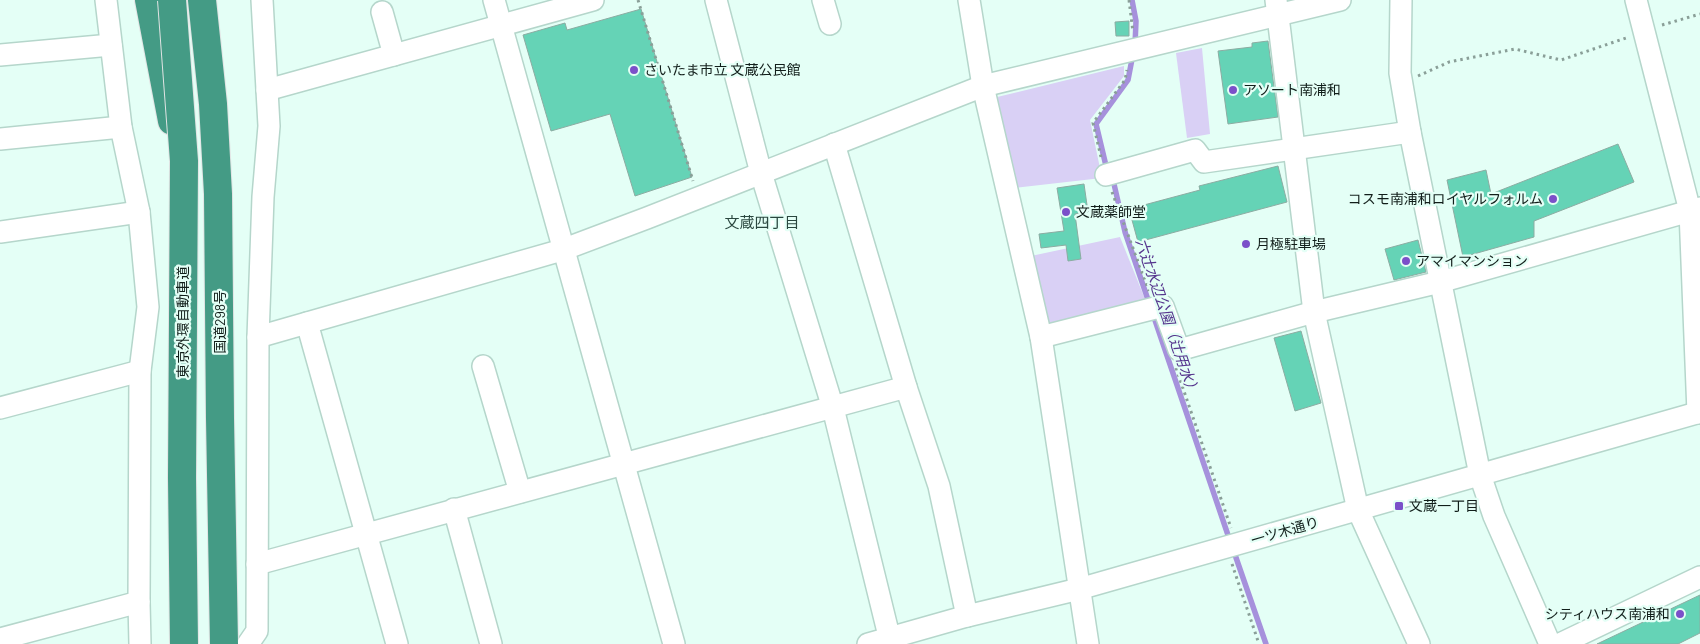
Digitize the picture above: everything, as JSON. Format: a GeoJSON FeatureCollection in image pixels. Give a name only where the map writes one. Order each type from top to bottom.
{"type":"FeatureCollection","features":[{"type":"Feature","properties":{"kind":"highway"},"geometry":{"type":"LineString","coordinates":[[149,0],[172,124],[190,201]]}},
{"type":"Feature","properties":{"kind":"highway","name":"東京外環自動車道"},"geometry":{"type":"LineString","coordinates":[[172,0],[184,161],[182,468],[184,644]]}},
{"type":"Feature","properties":{"kind":"highway"},"geometry":{"type":"LineString","coordinates":[[178,0],[189,132],[191,644]]}},
{"type":"Feature","properties":{"kind":"highway","name":"東京外環自動車道"},"geometry":{"type":"LineString","coordinates":[[200,0],[206,70],[210,160],[212,290],[209,566],[211,644]]}},
{"type":"Feature","properties":{"kind":"highway","name":"国道298号"},"geometry":{"type":"LineString","coordinates":[[200,0],[213,104],[218,194],[224,644]]}},
{"type":"Feature","properties":{"kind":"highway"},"geometry":{"type":"LineString","coordinates":[[218,194],[226,68],[221,0]]}},
{"type":"Feature","properties":{"kind":"street"},"geometry":{"type":"LineString","coordinates":[[106,0],[121,127],[139,212],[148,307],[140,371],[140,644]]}},
{"type":"Feature","properties":{"kind":"street"},"geometry":{"type":"LineString","coordinates":[[248,644],[257,631],[258,337],[263,197],[268,126],[262,0]]}},
{"type":"Feature","properties":{"kind":"street"},"geometry":{"type":"LineString","coordinates":[[494,0],[562,250],[674,644]]}},
{"type":"Feature","properties":{"kind":"street"},"geometry":{"type":"LineString","coordinates":[[267,90],[592,0]]}},
{"type":"Feature","properties":{"kind":"street"},"geometry":{"type":"LineString","coordinates":[[716,0],[761,172],[833,408],[890,641]]}},
{"type":"Feature","properties":{"kind":"street"},"geometry":{"type":"LineString","coordinates":[[822,0],[830,24]]}},
{"type":"Feature","properties":{"kind":"street"},"geometry":{"type":"LineString","coordinates":[[968,0],[983,86],[1042,336],[1088,644]]}},
{"type":"Feature","properties":{"kind":"street"},"geometry":{"type":"LineString","coordinates":[[258,337],[562,250],[983,86],[1277,7],[1340,0]]}},
{"type":"Feature","properties":{"kind":"street"},"geometry":{"type":"LineString","coordinates":[[1401,0],[1401,83],[1480,475],[1494,516],[1550,644]]}},
{"type":"Feature","properties":{"kind":"street"},"geometry":{"type":"LineString","coordinates":[[1636,0],[1695,210],[1699,413]]}},
{"type":"Feature","properties":{"kind":"street"},"geometry":{"type":"LineString","coordinates":[[1277,7],[1314,312],[1358,510],[1419,644]]}},
{"type":"Feature","properties":{"kind":"street"},"geometry":{"type":"LineString","coordinates":[[382,12],[394,55]]}},
{"type":"Feature","properties":{"kind":"street"},"geometry":{"type":"LineString","coordinates":[[0,56],[111,44]]}},
{"type":"Feature","properties":{"kind":"street"},"geometry":{"type":"LineString","coordinates":[[0,139],[121,127]]}},
{"type":"Feature","properties":{"kind":"street"},"geometry":{"type":"LineString","coordinates":[[1106,175],[1195,150],[1204,162],[1410,132]]}},
{"type":"Feature","properties":{"kind":"street"},"geometry":{"type":"LineString","coordinates":[[834,144],[906,387],[940,486],[967,616]]}},
{"type":"Feature","properties":{"kind":"street"},"geometry":{"type":"LineString","coordinates":[[1042,336],[1162,306],[1178,350],[1314,312],[1440,282],[1695,210]]}},
{"type":"Feature","properties":{"kind":"street"},"geometry":{"type":"LineString","coordinates":[[0,232],[139,212]]}},
{"type":"Feature","properties":{"kind":"street"},"geometry":{"type":"LineString","coordinates":[[307,323],[397,644]]}},
{"type":"Feature","properties":{"kind":"street"},"geometry":{"type":"LineString","coordinates":[[483,366],[520,492]]}},
{"type":"Feature","properties":{"kind":"street"},"geometry":{"type":"LineString","coordinates":[[0,408],[140,371]]}},
{"type":"Feature","properties":{"kind":"street"},"geometry":{"type":"LineString","coordinates":[[257,564],[906,387]]}},
{"type":"Feature","properties":{"kind":"street","name":"一ツ木通り"},"geometry":{"type":"LineString","coordinates":[[868,644],[890,641],[967,616],[1079,589],[1699,413]]}},
{"type":"Feature","properties":{"kind":"street"},"geometry":{"type":"LineString","coordinates":[[454,510],[490,644]]}},
{"type":"Feature","properties":{"kind":"street"},"geometry":{"type":"LineString","coordinates":[[1560,644],[1700,577]]}},
{"type":"Feature","properties":{"kind":"street"},"geometry":{"type":"LineString","coordinates":[[0,639],[139,602]]}},
{"type":"Feature","properties":{"kind":"path"},"geometry":{"type":"LineString","coordinates":[[638,0],[698,198]]}},
{"type":"Feature","properties":{"kind":"path"},"geometry":{"type":"LineString","coordinates":[[1401,83],[1449,62],[1515,49],[1561,60],[1700,14]]}},
{"type":"Feature","properties":{"kind":"path"},"geometry":{"type":"LineString","coordinates":[[1106,175],[1093,122],[1125,80]]}},
{"type":"Feature","properties":{"kind":"path"},"geometry":{"type":"LineString","coordinates":[[1227,547],[1259,644]]}},
{"type":"Feature","properties":{"kind":"shaded area"},"geometry":{"type":"Polygon","coordinates":[[[1202,48],[1210,134],[1187,138],[1176,53],[1202,48]]]}},
{"type":"Feature","properties":{"kind":"shaded area"},"geometry":{"type":"Polygon","coordinates":[[[1124,66],[1124,76],[1090,120],[1102,178],[1014,188],[993,98],[1124,66]]]}},
{"type":"Feature","properties":{"kind":"shaded area"},"geometry":{"type":"Polygon","coordinates":[[[1120,237],[1149,309],[1049,329],[1031,256],[1120,237]]]}},
{"type":"Feature","properties":{"kind":"building"},"geometry":{"type":"Polygon","coordinates":[[[641,9],[692,177],[635,196],[610,114],[551,131],[523,35],[565,23],[567,30],[641,9]]]}},
{"type":"Feature","properties":{"kind":"building"},"geometry":{"type":"Polygon","coordinates":[[[1129,21],[1129,36],[1116,36],[1115,22],[1129,21]]]}},
{"type":"Feature","properties":{"kind":"building","name":"アソート南浦和"},"geometry":{"type":"Polygon","coordinates":[[[1268,41],[1278,117],[1228,124],[1218,51],[1252,47],[1252,43],[1268,41]]]}},
{"type":"Feature","properties":{"kind":"building","name":"コスモ南浦和ロイヤルフォルム"},"geometry":{"type":"Polygon","coordinates":[[[1618,144],[1634,182],[1534,221],[1534,237],[1463,257],[1447,180],[1486,170],[1491,194],[1618,144]]]}},
{"type":"Feature","properties":{"kind":"building"},"geometry":{"type":"Polygon","coordinates":[[[1278,166],[1287,202],[1138,242],[1129,209],[1200,190],[1199,186],[1278,166]]]}},
{"type":"Feature","properties":{"kind":"building"},"geometry":{"type":"Polygon","coordinates":[[[1084,184],[1088,212],[1075,214],[1081,259],[1068,261],[1066,245],[1041,248],[1039,234],[1064,231],[1057,188],[1084,184]]]}},
{"type":"Feature","properties":{"kind":"building","name":"アマイマンション"},"geometry":{"type":"Polygon","coordinates":[[[1418,240],[1426,272],[1394,280],[1385,249],[1418,240]]]}},
{"type":"Feature","properties":{"kind":"building"},"geometry":{"type":"Polygon","coordinates":[[[1301,331],[1321,403],[1295,411],[1274,338],[1301,331]]]}},
{"type":"Feature","properties":{"kind":"building","name":"シティハウス南浦和"},"geometry":{"type":"Polygon","coordinates":[[[1700,595],[1700,633],[1678,644],[1597,644],[1700,595]]]}},
{"type":"Feature","properties":{"kind":"waterway","name":"六辻水辺公園（辻用水）"},"geometry":{"type":"LineString","coordinates":[[1132,0],[1136,21],[1135,45]]}},
{"type":"Feature","properties":{"kind":"waterway","name":"六辻水辺公園（辻用水）"},"geometry":{"type":"LineString","coordinates":[[1133,54],[1128,80],[1096,124],[1107,170],[1114,184],[1125,232],[1230,541]]}},
{"type":"Feature","properties":{"kind":"waterway","name":"六辻水辺公園（辻用水）"},"geometry":{"type":"LineString","coordinates":[[1233,549],[1266,644]]}},
{"type":"Feature","properties":{"kind":"place","name":"さいたま市立 文蔵公民館"},"geometry":{"type":"Point","coordinates":[634,70]}},
{"type":"Feature","properties":{"kind":"place","name":"アソート南浦和"},"geometry":{"type":"Point","coordinates":[1233,90]}},
{"type":"Feature","properties":{"kind":"place","name":"コスモ南浦和ロイヤルフォルム"},"geometry":{"type":"Point","coordinates":[1553,199]}},
{"type":"Feature","properties":{"kind":"place","name":"文蔵薬師堂"},"geometry":{"type":"Point","coordinates":[1066,212]}},
{"type":"Feature","properties":{"kind":"place","name":"月極駐車場"},"geometry":{"type":"Point","coordinates":[1246,244]}},
{"type":"Feature","properties":{"kind":"place","name":"アマイマンション"},"geometry":{"type":"Point","coordinates":[1406,261]}},
{"type":"Feature","properties":{"kind":"place","name":"文蔵一丁目"},"geometry":{"type":"Point","coordinates":[1399,506]}},
{"type":"Feature","properties":{"kind":"place","name":"シティハウス南浦和"},"geometry":{"type":"Point","coordinates":[1680,614]}},
{"type":"Feature","properties":{"kind":"district","name":"文蔵四丁目"},"geometry":{"type":"Point","coordinates":[762,223]}}]}
